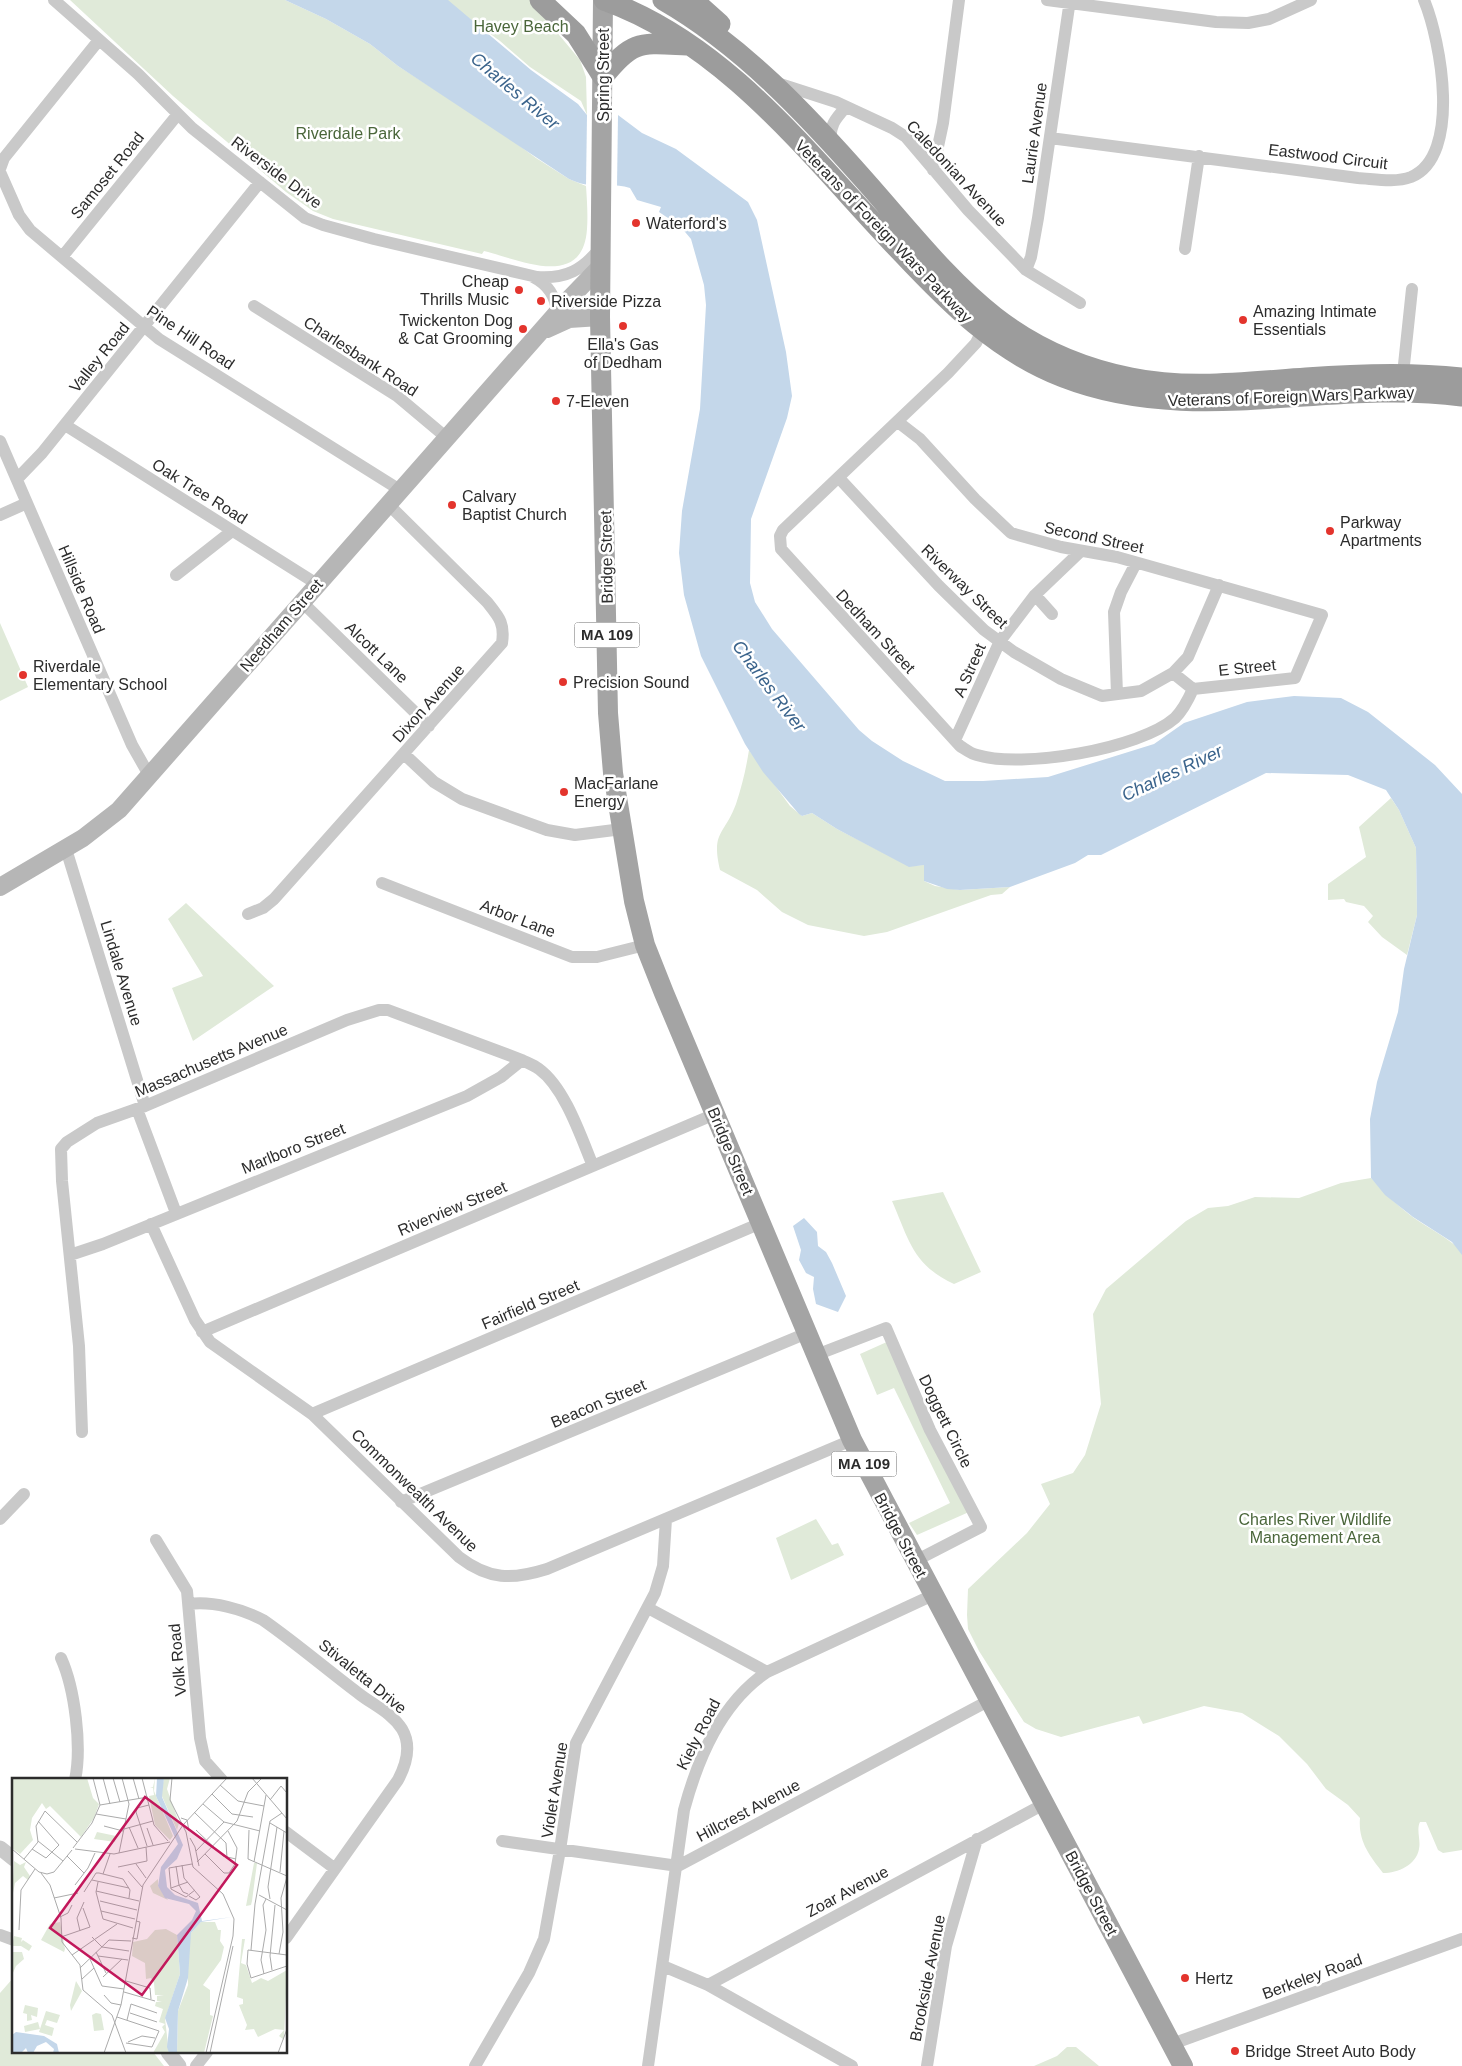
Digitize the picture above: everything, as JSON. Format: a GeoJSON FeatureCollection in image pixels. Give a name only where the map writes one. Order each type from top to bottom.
{"type":"FeatureCollection","features":[{"type":"Feature","properties":{"kind":"highway"},"geometry":{"type":"LineString","coordinates":[[540,0],[576,34],[603,77],[624,52],[638,45],[652,43],[689,45]]}},
{"type":"Feature","properties":{"kind":"highway","name":"Veterans of Foreign Wars Parkway"},"geometry":{"type":"LineString","coordinates":[[603,0],[638,15],[689,45],[724,71],[775,118],[931,284],[982,331],[1020,356],[1052,372],[1098,388],[1138,397],[1215,402],[1381,391],[1462,396]]}},
{"type":"Feature","properties":{"kind":"highway","name":"Veterans of Foreign Wars Parkway"},"geometry":{"type":"LineString","coordinates":[[663,0],[713,33],[767,79],[831,145],[969,298],[1023,338],[1071,362],[1130,378],[1178,384],[1220,384],[1350,375],[1403,374],[1462,378]]}},
{"type":"Feature","properties":{"kind":"highway"},"geometry":{"type":"LineString","coordinates":[[693,0],[723,28],[767,79]]}},
{"type":"Feature","properties":{"kind":"main road","name":"Spring Street"},"geometry":{"type":"LineString","coordinates":[[602,151],[603,0]]}},
{"type":"Feature","properties":{"kind":"main road","name":"Bridge Street"},"geometry":{"type":"LineString","coordinates":[[602,151],[600,317],[608,705],[613,774],[634,901],[645,945],[852,1440],[1183,2066]]}},
{"type":"Feature","properties":{"kind":"main road","name":"Needham Street"},"geometry":{"type":"LineString","coordinates":[[0,887],[66,849],[111,817],[539,336],[601,256]]}},
{"type":"Feature","properties":{"kind":"main road","name":"Needham Street"},"geometry":{"type":"LineString","coordinates":[[539,336],[550,327],[565,320],[600,317]]}},
{"type":"Feature","properties":{"kind":"street","name":"Riverside Drive"},"geometry":{"type":"LineString","coordinates":[[54,0],[138,74],[178,114],[300,214],[317,223],[374,239],[530,276],[557,277],[572,273],[592,259],[601,256]]}},
{"type":"Feature","properties":{"kind":"street"},"geometry":{"type":"LineString","coordinates":[[933,170],[943,124],[960,0]]}},
{"type":"Feature","properties":{"kind":"street"},"geometry":{"type":"LineString","coordinates":[[1047,0],[1232,23],[1248,23],[1268,18],[1304,2]]}},
{"type":"Feature","properties":{"kind":"street","name":"Eastwood Circuit"},"geometry":{"type":"LineString","coordinates":[[1050,138],[1358,178],[1389,180],[1412,176],[1425,169],[1434,158],[1441,144],[1444,97],[1438,42],[1424,0]]}},
{"type":"Feature","properties":{"kind":"street","name":"Laurie Avenue"},"geometry":{"type":"LineString","coordinates":[[1026,270],[1031,257],[1070,2]]}},
{"type":"Feature","properties":{"kind":"street","name":"Pine Hill Road"},"geometry":{"type":"LineString","coordinates":[[100,40],[4,158],[0,171],[25,225],[144,327],[175,350],[400,490]]}},
{"type":"Feature","properties":{"kind":"street","name":"Caledonian Avenue"},"geometry":{"type":"LineString","coordinates":[[767,79],[846,107],[887,124],[906,137],[933,170],[1026,270],[1080,303]]}},
{"type":"Feature","properties":{"kind":"street"},"geometry":{"type":"LineString","coordinates":[[831,145],[829,131],[833,120],[846,107]]}},
{"type":"Feature","properties":{"kind":"street","name":"Samoset Road"},"geometry":{"type":"LineString","coordinates":[[62,257],[178,114]]}},
{"type":"Feature","properties":{"kind":"street"},"geometry":{"type":"LineString","coordinates":[[1185,249],[1199,156]]}},
{"type":"Feature","properties":{"kind":"street","name":"Valley Road"},"geometry":{"type":"LineString","coordinates":[[17,479],[65,425],[260,182]]}},
{"type":"Feature","properties":{"kind":"street","name":"Riverside Drive"},"geometry":{"type":"LineString","coordinates":[[530,276],[549,289],[555,300],[557,313]]}},
{"type":"Feature","properties":{"kind":"street"},"geometry":{"type":"LineString","coordinates":[[1403,374],[1412,288]]}},
{"type":"Feature","properties":{"kind":"street","name":"Charlesbank Road"},"geometry":{"type":"LineString","coordinates":[[254,306],[396,396],[447,438]]}},
{"type":"Feature","properties":{"kind":"street","name":"Dedham Street"},"geometry":{"type":"LineString","coordinates":[[982,331],[976,343],[898,422],[783,530],[780,536],[781,549],[955,740],[976,755],[1010,760],[1086,753],[1128,742],[1175,718],[1193,689]]}},
{"type":"Feature","properties":{"kind":"street","name":"Second Street"},"geometry":{"type":"LineString","coordinates":[[898,422],[920,439],[974,499],[1012,533],[1022,538],[1136,563],[1322,615]]}},
{"type":"Feature","properties":{"kind":"street","name":"Oak Tree Road"},"geometry":{"type":"LineString","coordinates":[[65,425],[318,584]]}},
{"type":"Feature","properties":{"kind":"street","name":"Hillside Road"},"geometry":{"type":"LineString","coordinates":[[0,441],[132,745],[149,775]]}},
{"type":"Feature","properties":{"kind":"street","name":"Riverway Street"},"geometry":{"type":"LineString","coordinates":[[839,478],[939,586],[984,630],[1061,679],[1102,696],[1141,691],[1173,673],[1188,657],[1219,585]]}},
{"type":"Feature","properties":{"kind":"street"},"geometry":{"type":"LineString","coordinates":[[0,515],[27,503]]}},
{"type":"Feature","properties":{"kind":"street","name":"Dixon Avenue"},"geometry":{"type":"LineString","coordinates":[[248,914],[263,908],[274,899],[502,643],[504,630],[499,618],[487,602],[388,504]]}},
{"type":"Feature","properties":{"kind":"street"},"geometry":{"type":"LineString","coordinates":[[176,576],[232,531]]}},
{"type":"Feature","properties":{"kind":"street","name":"A Street"},"geometry":{"type":"LineString","coordinates":[[955,740],[1000,641],[1036,595],[1081,551]]}},
{"type":"Feature","properties":{"kind":"street"},"geometry":{"type":"LineString","coordinates":[[1117,694],[1114,612],[1121,592],[1136,563]]}},
{"type":"Feature","properties":{"kind":"street"},"geometry":{"type":"LineString","coordinates":[[1036,595],[1052,614]]}},
{"type":"Feature","properties":{"kind":"street","name":"Alcott Lane"},"geometry":{"type":"LineString","coordinates":[[302,602],[429,726]]}},
{"type":"Feature","properties":{"kind":"street","name":"E Street"},"geometry":{"type":"LineString","coordinates":[[1193,689],[1295,678],[1322,615]]}},
{"type":"Feature","properties":{"kind":"street"},"geometry":{"type":"LineString","coordinates":[[1173,673],[1193,689]]}},
{"type":"Feature","properties":{"kind":"street"},"geometry":{"type":"LineString","coordinates":[[404,754],[434,782],[462,799],[547,830],[576,835],[622,829]]}},
{"type":"Feature","properties":{"kind":"street","name":"Lindale Avenue"},"geometry":{"type":"LineString","coordinates":[[66,849],[141,1107],[176,1213]]}},
{"type":"Feature","properties":{"kind":"street","name":"Arbor Lane"},"geometry":{"type":"LineString","coordinates":[[382,883],[572,957],[597,957],[645,945]]}},
{"type":"Feature","properties":{"kind":"street","name":"Massachusetts Avenue"},"geometry":{"type":"LineString","coordinates":[[82,1432],[79,1346],[62,1181],[61,1149],[67,1142],[97,1123],[141,1107],[347,1020],[378,1010],[388,1010],[522,1060],[539,1069],[551,1080],[572,1116],[593,1166]]}},
{"type":"Feature","properties":{"kind":"street","name":"Marlboro Street"},"geometry":{"type":"LineString","coordinates":[[70,1255],[467,1096],[501,1077],[522,1060]]}},
{"type":"Feature","properties":{"kind":"street","name":"Riverview Street"},"geometry":{"type":"LineString","coordinates":[[202,1332],[715,1114]]}},
{"type":"Feature","properties":{"kind":"street","name":"Fairfield Street"},"geometry":{"type":"LineString","coordinates":[[312,1414],[761,1223]]}},
{"type":"Feature","properties":{"kind":"street","name":"Commonwealth Avenue"},"geometry":{"type":"LineString","coordinates":[[151,1224],[202,1332],[220,1351],[312,1414],[401,1502],[470,1566],[482,1572],[511,1577],[547,1569],[852,1440]]}},
{"type":"Feature","properties":{"kind":"street","name":"Doggett Circle"},"geometry":{"type":"LineString","coordinates":[[816,1355],[886,1328],[930,1430],[981,1527],[915,1561]]}},
{"type":"Feature","properties":{"kind":"street","name":"Beacon Street"},"geometry":{"type":"LineString","coordinates":[[401,1502],[806,1333]]}},
{"type":"Feature","properties":{"kind":"street"},"geometry":{"type":"LineString","coordinates":[[0,1519],[24,1494]]}},
{"type":"Feature","properties":{"kind":"street","name":"Violet Avenue"},"geometry":{"type":"LineString","coordinates":[[475,2066],[529,1973],[544,1939],[576,1743],[648,1608],[663,1566],[666,1519]]}},
{"type":"Feature","properties":{"kind":"street","name":"Volk Road"},"geometry":{"type":"LineString","coordinates":[[156,1540],[182,1581],[189,1604],[200,1738],[205,1761],[220,1778]]}},
{"type":"Feature","properties":{"kind":"street","name":"Kiely Road"},"geometry":{"type":"LineString","coordinates":[[648,2066],[678,1866],[684,1810],[694,1775],[702,1757],[733,1701],[747,1686],[766,1672],[933,1595]]}},
{"type":"Feature","properties":{"kind":"street","name":"Stivaletta Drive"},"geometry":{"type":"LineString","coordinates":[[189,1604],[210,1604],[250,1613],[263,1620],[358,1693],[389,1714],[403,1731],[408,1749],[406,1764],[398,1780],[288,1935]]}},
{"type":"Feature","properties":{"kind":"street"},"geometry":{"type":"LineString","coordinates":[[648,1608],[766,1672]]}},
{"type":"Feature","properties":{"kind":"street"},"geometry":{"type":"LineString","coordinates":[[61,1658],[74,1704],[77,1758],[75,1778]]}},
{"type":"Feature","properties":{"kind":"street","name":"Hillcrest Avenue"},"geometry":{"type":"LineString","coordinates":[[678,1866],[990,1700]]}},
{"type":"Feature","properties":{"kind":"street","name":"Zoar Avenue"},"geometry":{"type":"LineString","coordinates":[[708,1985],[1044,1804]]}},
{"type":"Feature","properties":{"kind":"street"},"geometry":{"type":"LineString","coordinates":[[288,1834],[334,1868]]}},
{"type":"Feature","properties":{"kind":"street","name":"Brookside Avenue"},"geometry":{"type":"LineString","coordinates":[[926,2066],[946,1946],[977,1839]]}},
{"type":"Feature","properties":{"kind":"street"},"geometry":{"type":"LineString","coordinates":[[502,1841],[678,1866]]}},
{"type":"Feature","properties":{"kind":"street"},"geometry":{"type":"LineString","coordinates":[[0,1848],[12,1857]]}},
{"type":"Feature","properties":{"kind":"street"},"geometry":{"type":"LineString","coordinates":[[0,1935],[12,1939]]}},
{"type":"Feature","properties":{"kind":"street","name":"Berkeley Road"},"geometry":{"type":"LineString","coordinates":[[1172,2044],[1462,1939]]}},
{"type":"Feature","properties":{"kind":"street"},"geometry":{"type":"LineString","coordinates":[[663,1966],[708,1985],[852,2066]]}},
{"type":"Feature","properties":{"kind":"street"},"geometry":{"type":"LineString","coordinates":[[170,2054],[179,2066]]}},
{"type":"Feature","properties":{"kind":"street"},"geometry":{"type":"LineString","coordinates":[[196,2066],[206,2054]]}},
{"type":"Feature","properties":{"kind":"green space","name":"Riverdale Park"},"geometry":{"type":"Polygon","coordinates":[[[70,0],[285,0],[326,19],[370,44],[398,66],[501,132],[536,158],[569,179],[586,186],[587,229],[583,248],[574,259],[562,265],[531,264],[484,251],[482,254],[333,219],[313,211],[286,192],[173,96],[70,0]]]}},
{"type":"Feature","properties":{"kind":"green space","name":"Havey Beach"},"geometry":{"type":"Polygon","coordinates":[[[444,0],[530,0],[580,60],[586,77],[587,115],[581,101],[530,67],[500,41],[444,0]]]}},
{"type":"Feature","properties":{"kind":"green space"},"geometry":{"type":"Polygon","coordinates":[[[0,623],[28,687],[0,701],[0,623]]]}},
{"type":"Feature","properties":{"kind":"green space"},"geometry":{"type":"Polygon","coordinates":[[[749,750],[790,806],[802,816],[812,813],[837,829],[909,866],[924,865],[924,881],[935,886],[960,890],[1010,887],[1002,894],[991,895],[887,932],[864,936],[808,925],[782,912],[757,890],[720,870],[717,848],[718,840],[736,804],[749,750]]]}},
{"type":"Feature","properties":{"kind":"green space"},"geometry":{"type":"Polygon","coordinates":[[[1391,798],[1399,810],[1416,848],[1417,915],[1407,955],[1382,937],[1368,922],[1373,916],[1364,906],[1346,902],[1344,899],[1328,900],[1328,884],[1366,857],[1359,827],[1391,798]]]}},
{"type":"Feature","properties":{"kind":"green space"},"geometry":{"type":"Polygon","coordinates":[[[186,903],[274,986],[193,1041],[172,988],[203,976],[168,919],[186,903]]]}},
{"type":"Feature","properties":{"kind":"green space","name":"Charles River Wildlife Management Area"},"geometry":{"type":"Polygon","coordinates":[[[1371,1178],[1408,1213],[1462,1251],[1462,1850],[1443,1853],[1438,1850],[1426,1822],[1420,1822],[1418,1828],[1419,1849],[1414,1860],[1400,1870],[1383,1873],[1369,1854],[1363,1841],[1360,1818],[1348,1805],[1326,1789],[1307,1764],[1279,1736],[1242,1713],[1204,1706],[1143,1724],[1139,1716],[1061,1737],[1036,1729],[1024,1722],[979,1651],[968,1629],[967,1615],[968,1589],[1027,1533],[1050,1504],[1041,1484],[1073,1473],[1085,1455],[1101,1404],[1093,1314],[1106,1289],[1186,1221],[1208,1208],[1228,1206],[1255,1197],[1299,1198],[1341,1183],[1371,1178]]]}},
{"type":"Feature","properties":{"kind":"green space"},"geometry":{"type":"Polygon","coordinates":[[[943,1192],[981,1272],[954,1284],[940,1277],[921,1260],[908,1239],[892,1201],[943,1192]]]}},
{"type":"Feature","properties":{"kind":"green space"},"geometry":{"type":"Polygon","coordinates":[[[889,1341],[969,1512],[917,1535],[909,1523],[950,1503],[894,1388],[877,1395],[860,1354],[889,1341]]]}},
{"type":"Feature","properties":{"kind":"green space"},"geometry":{"type":"Polygon","coordinates":[[[816,1519],[832,1545],[838,1543],[844,1555],[791,1580],[776,1538],[816,1519]]]}},
{"type":"Feature","properties":{"kind":"green space"},"geometry":{"type":"Polygon","coordinates":[[[12,1979],[12,2054],[155,2054],[164,2066],[0,2066],[0,1993],[12,1979]]]}},
{"type":"Feature","properties":{"kind":"green space"},"geometry":{"type":"Polygon","coordinates":[[[1067,2047],[1076,2047],[1099,2066],[1034,2066],[1057,2056],[1067,2047]]]}},
{"type":"Feature","properties":{"kind":"water","name":"Charles River"},"geometry":{"type":"Polygon","coordinates":[[[285,0],[448,0],[531,70],[578,104],[587,115],[618,115],[642,133],[676,149],[748,202],[757,220],[786,352],[792,396],[787,418],[751,519],[750,583],[755,602],[772,629],[859,730],[872,741],[903,761],[945,781],[1048,777],[1154,744],[1184,723],[1247,702],[1294,696],[1341,698],[1368,712],[1435,765],[1462,794],[1462,1255],[1452,1242],[1413,1217],[1385,1195],[1371,1178],[1370,1119],[1377,1082],[1398,1012],[1404,969],[1417,915],[1416,848],[1399,810],[1386,790],[1348,775],[1266,773],[1101,855],[1088,855],[1075,863],[1010,887],[960,890],[947,889],[924,881],[924,865],[909,867],[837,829],[812,813],[802,816],[799,814],[763,772],[745,744],[701,656],[684,595],[679,553],[682,511],[700,409],[706,305],[704,285],[691,239],[680,226],[659,212],[661,207],[637,200],[630,188],[578,183],[569,179],[398,66],[370,44],[326,19],[285,0]]]}},
{"type":"Feature","properties":{"kind":"water"},"geometry":{"type":"Polygon","coordinates":[[[804,1218],[817,1232],[818,1246],[826,1252],[846,1296],[838,1312],[816,1304],[813,1289],[814,1277],[806,1273],[799,1260],[801,1250],[793,1226],[804,1218]]]}},
{"type":"Feature","properties":{"kind":"pier"},"geometry":{"type":"Polygon","coordinates":[[[587,115],[618,115],[617,187],[586,186],[587,115]]]}},
{"type":"Feature","properties":{"kind":"place","name":"Waterford's"},"geometry":{"type":"Point","coordinates":[636,223]}},
{"type":"Feature","properties":{"kind":"place","name":"Cheap Thrills Music"},"geometry":{"type":"Point","coordinates":[519,290]}},
{"type":"Feature","properties":{"kind":"place","name":"Riverside Pizza"},"geometry":{"type":"Point","coordinates":[541,301]}},
{"type":"Feature","properties":{"kind":"place","name":"Amazing Intimate Essentials"},"geometry":{"type":"Point","coordinates":[1243,320]}},
{"type":"Feature","properties":{"kind":"place","name":"Ella's Gas of Dedham"},"geometry":{"type":"Point","coordinates":[623,326]}},
{"type":"Feature","properties":{"kind":"place","name":"Twickenton Dog & Cat Grooming"},"geometry":{"type":"Point","coordinates":[523,329]}},
{"type":"Feature","properties":{"kind":"place","name":"7-Eleven"},"geometry":{"type":"Point","coordinates":[556,401]}},
{"type":"Feature","properties":{"kind":"place","name":"Calvary Baptist Church"},"geometry":{"type":"Point","coordinates":[452,505]}},
{"type":"Feature","properties":{"kind":"place","name":"Parkway Apartments"},"geometry":{"type":"Point","coordinates":[1330,531]}},
{"type":"Feature","properties":{"kind":"place","name":"Riverdale Elementary School"},"geometry":{"type":"Point","coordinates":[23,675]}},
{"type":"Feature","properties":{"kind":"place","name":"Precision Sound"},"geometry":{"type":"Point","coordinates":[563,682]}},
{"type":"Feature","properties":{"kind":"place","name":"MacFarlane Energy"},"geometry":{"type":"Point","coordinates":[564,792]}},
{"type":"Feature","properties":{"kind":"place","name":"Hertz"},"geometry":{"type":"Point","coordinates":[1185,1978]}},
{"type":"Feature","properties":{"kind":"place","name":"Bridge Street Auto Body"},"geometry":{"type":"Point","coordinates":[1235,2051]}}]}
